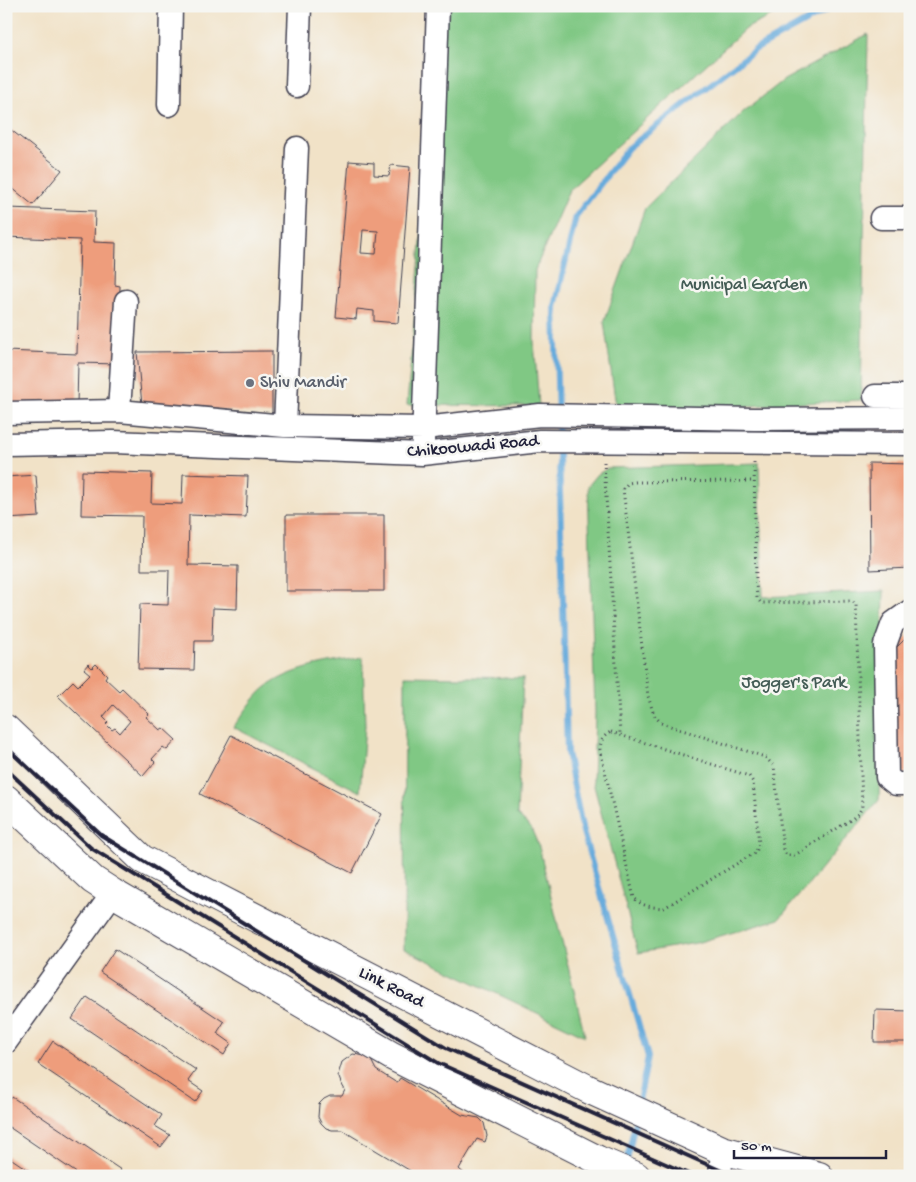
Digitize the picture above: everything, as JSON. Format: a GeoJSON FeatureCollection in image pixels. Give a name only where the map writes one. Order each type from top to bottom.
{"type":"FeatureCollection","features":[{"type":"Feature","properties":{"kind":"main road","name":"Link Road"},"geometry":{"type":"LineString","coordinates":[[6,728],[142,859],[588,1089],[721,1163],[819,1176]]}},
{"type":"Feature","properties":{"kind":"main road"},"geometry":{"type":"LineString","coordinates":[[6,799],[93,880],[113,894],[392,1056],[598,1160],[629,1173]]}},
{"type":"Feature","properties":{"kind":"street"},"geometry":{"type":"LineString","coordinates":[[169,105],[171,6]]}},
{"type":"Feature","properties":{"kind":"street"},"geometry":{"type":"LineString","coordinates":[[297,86],[300,6]]}},
{"type":"Feature","properties":{"kind":"street"},"geometry":{"type":"LineString","coordinates":[[422,454],[438,6]]}},
{"type":"Feature","properties":{"kind":"street"},"geometry":{"type":"LineString","coordinates":[[285,426],[297,148]]}},
{"type":"Feature","properties":{"kind":"street"},"geometry":{"type":"LineString","coordinates":[[881,218],[910,218]]}},
{"type":"Feature","properties":{"kind":"street"},"geometry":{"type":"LineString","coordinates":[[119,411],[126,301]]}},
{"type":"Feature","properties":{"kind":"street"},"geometry":{"type":"LineString","coordinates":[[875,396],[910,396]]}},
{"type":"Feature","properties":{"kind":"street","name":"Chikoowadi Road"},"geometry":{"type":"LineString","coordinates":[[6,413],[119,411],[285,426],[424,428],[540,415],[754,419],[910,418]]}},
{"type":"Feature","properties":{"kind":"street","name":"Chikoowadi Road"},"geometry":{"type":"LineString","coordinates":[[6,444],[114,442],[422,454],[540,441],[910,444]]}},
{"type":"Feature","properties":{"kind":"street"},"geometry":{"type":"LineString","coordinates":[[910,611],[893,623],[885,645],[887,777],[896,784],[910,784]]}},
{"type":"Feature","properties":{"kind":"street"},"geometry":{"type":"LineString","coordinates":[[6,1042],[113,894]]}},
{"type":"Feature","properties":{"kind":"path"},"geometry":{"type":"LineString","coordinates":[[593,441],[620,734]]}},
{"type":"Feature","properties":{"kind":"path"},"geometry":{"type":"LineString","coordinates":[[755,481],[756,583],[757,598],[761,603],[851,601],[856,604],[862,807],[859,813],[852,819],[794,855],[786,855],[783,848],[774,766],[765,757],[661,723],[654,715],[648,696],[623,490],[628,483],[635,482],[755,481]]}},
{"type":"Feature","properties":{"kind":"path"},"geometry":{"type":"LineString","coordinates":[[611,732],[620,734],[749,776],[753,782],[759,844],[756,852],[664,908],[640,904],[634,898],[600,749],[601,740],[605,735],[611,732]]}},
{"type":"Feature","properties":{"kind":"green space"},"geometry":{"type":"Polygon","coordinates":[[[435,6],[791,6],[745,29],[569,190],[535,270],[534,342],[539,406],[407,405],[432,116],[435,6]]]}},
{"type":"Feature","properties":{"kind":"green space","name":"Municipal Garden"},"geometry":{"type":"Polygon","coordinates":[[[868,34],[861,400],[617,413],[604,322],[645,208],[743,112],[784,80],[868,34]]]}},
{"type":"Feature","properties":{"kind":"green space","name":"Jogger's Park"},"geometry":{"type":"Polygon","coordinates":[[[759,463],[763,597],[884,591],[879,800],[779,919],[696,943],[638,953],[593,782],[595,712],[588,486],[598,474],[608,468],[759,463]]]}},
{"type":"Feature","properties":{"kind":"green space"},"geometry":{"type":"Polygon","coordinates":[[[363,657],[365,726],[360,792],[233,727],[265,688],[287,675],[312,667],[363,657]]]}},
{"type":"Feature","properties":{"kind":"green space"},"geometry":{"type":"Polygon","coordinates":[[[405,676],[523,678],[517,815],[531,828],[539,847],[585,1036],[404,949],[405,676]]]}},
{"type":"Feature","properties":{"kind":"building"},"geometry":{"type":"Polygon","coordinates":[[[6,126],[62,170],[33,205],[6,183],[6,126]]]}},
{"type":"Feature","properties":{"kind":"building"},"geometry":{"type":"Polygon","coordinates":[[[349,161],[374,163],[374,175],[389,176],[391,165],[410,167],[398,323],[374,321],[374,311],[357,309],[356,319],[336,317],[349,161]],[[363,230],[361,253],[376,254],[378,231],[363,230]]]}},
{"type":"Feature","properties":{"kind":"building"},"geometry":{"type":"Polygon","coordinates":[[[7,208],[95,211],[94,242],[116,243],[115,285],[120,286],[118,364],[78,363],[77,405],[6,403],[6,351],[77,354],[80,240],[6,237],[7,208]]]}},
{"type":"Feature","properties":{"kind":"building"},"geometry":{"type":"Polygon","coordinates":[[[272,351],[272,414],[142,405],[137,352],[272,351]]]}},
{"type":"Feature","properties":{"kind":"building"},"geometry":{"type":"Polygon","coordinates":[[[869,463],[910,464],[910,568],[870,570],[869,463]]]}},
{"type":"Feature","properties":{"kind":"building"},"geometry":{"type":"Polygon","coordinates":[[[82,471],[152,473],[151,503],[182,504],[183,474],[248,476],[246,517],[189,515],[188,565],[238,566],[237,609],[213,608],[212,641],[195,641],[194,670],[138,669],[140,604],[168,605],[169,570],[141,570],[142,516],[81,515],[82,471]]]}},
{"type":"Feature","properties":{"kind":"building"},"geometry":{"type":"Polygon","coordinates":[[[36,475],[39,517],[6,519],[6,477],[36,475]]]}},
{"type":"Feature","properties":{"kind":"building"},"geometry":{"type":"Polygon","coordinates":[[[286,515],[384,515],[384,591],[286,591],[286,515]]]}},
{"type":"Feature","properties":{"kind":"building"},"geometry":{"type":"Polygon","coordinates":[[[910,634],[910,773],[889,774],[888,656],[910,634]]]}},
{"type":"Feature","properties":{"kind":"building"},"geometry":{"type":"Polygon","coordinates":[[[88,664],[92,668],[96,664],[107,675],[105,678],[119,691],[122,688],[149,714],[146,717],[160,730],[163,728],[176,740],[167,750],[163,747],[152,759],[155,762],[143,776],[58,696],[73,681],[78,686],[90,674],[84,669],[88,664]],[[113,705],[103,717],[108,722],[106,724],[112,730],[115,728],[120,733],[130,721],[113,705]]]}},
{"type":"Feature","properties":{"kind":"building"},"geometry":{"type":"Polygon","coordinates":[[[231,735],[382,814],[352,873],[200,794],[231,735]]]}},
{"type":"Feature","properties":{"kind":"building"},"geometry":{"type":"Polygon","coordinates":[[[115,949],[224,1022],[217,1033],[231,1043],[224,1055],[100,972],[115,949]]]}},
{"type":"Feature","properties":{"kind":"building"},"geometry":{"type":"Polygon","coordinates":[[[87,997],[196,1070],[188,1081],[203,1091],[195,1102],[72,1019],[87,997]]]}},
{"type":"Feature","properties":{"kind":"building"},"geometry":{"type":"Polygon","coordinates":[[[875,1010],[910,1011],[910,1042],[874,1042],[875,1010]]]}},
{"type":"Feature","properties":{"kind":"building"},"geometry":{"type":"Polygon","coordinates":[[[53,1041],[162,1115],[155,1126],[170,1135],[161,1147],[38,1064],[53,1041]]]}},
{"type":"Feature","properties":{"kind":"building"},"geometry":{"type":"Polygon","coordinates":[[[353,1054],[366,1056],[371,1060],[376,1070],[397,1083],[400,1078],[462,1115],[479,1118],[484,1123],[487,1136],[485,1142],[477,1139],[459,1169],[467,1176],[419,1176],[342,1130],[326,1128],[321,1123],[318,1117],[319,1104],[330,1096],[342,1096],[345,1090],[338,1075],[342,1062],[353,1054]]]}},
{"type":"Feature","properties":{"kind":"building"},"geometry":{"type":"Polygon","coordinates":[[[12,1097],[121,1170],[117,1176],[81,1176],[6,1125],[6,1106],[12,1097]]]}},
{"type":"Feature","properties":{"kind":"building"},"geometry":{"type":"Polygon","coordinates":[[[6,1155],[37,1176],[6,1176],[6,1155]]]}},
{"type":"Feature","properties":{"kind":"waterway"},"geometry":{"type":"LineString","coordinates":[[638,1106],[648,1057],[583,832],[567,752],[555,307],[576,216],[628,148],[756,49],[834,6]]}},
{"type":"Feature","properties":{"kind":"waterway"},"geometry":{"type":"LineString","coordinates":[[626,1165],[636,1118]]}},
{"type":"Feature","properties":{"kind":"railway"},"geometry":{"type":"LineString","coordinates":[[6,747],[101,835],[446,1048],[733,1176]]}},
{"type":"Feature","properties":{"kind":"railway"},"geometry":{"type":"LineString","coordinates":[[6,769],[91,848],[438,1063],[693,1176]]}},
{"type":"Feature","properties":{"kind":"place","name":"Shiv Mandir"},"geometry":{"type":"Point","coordinates":[250,383]}}]}
